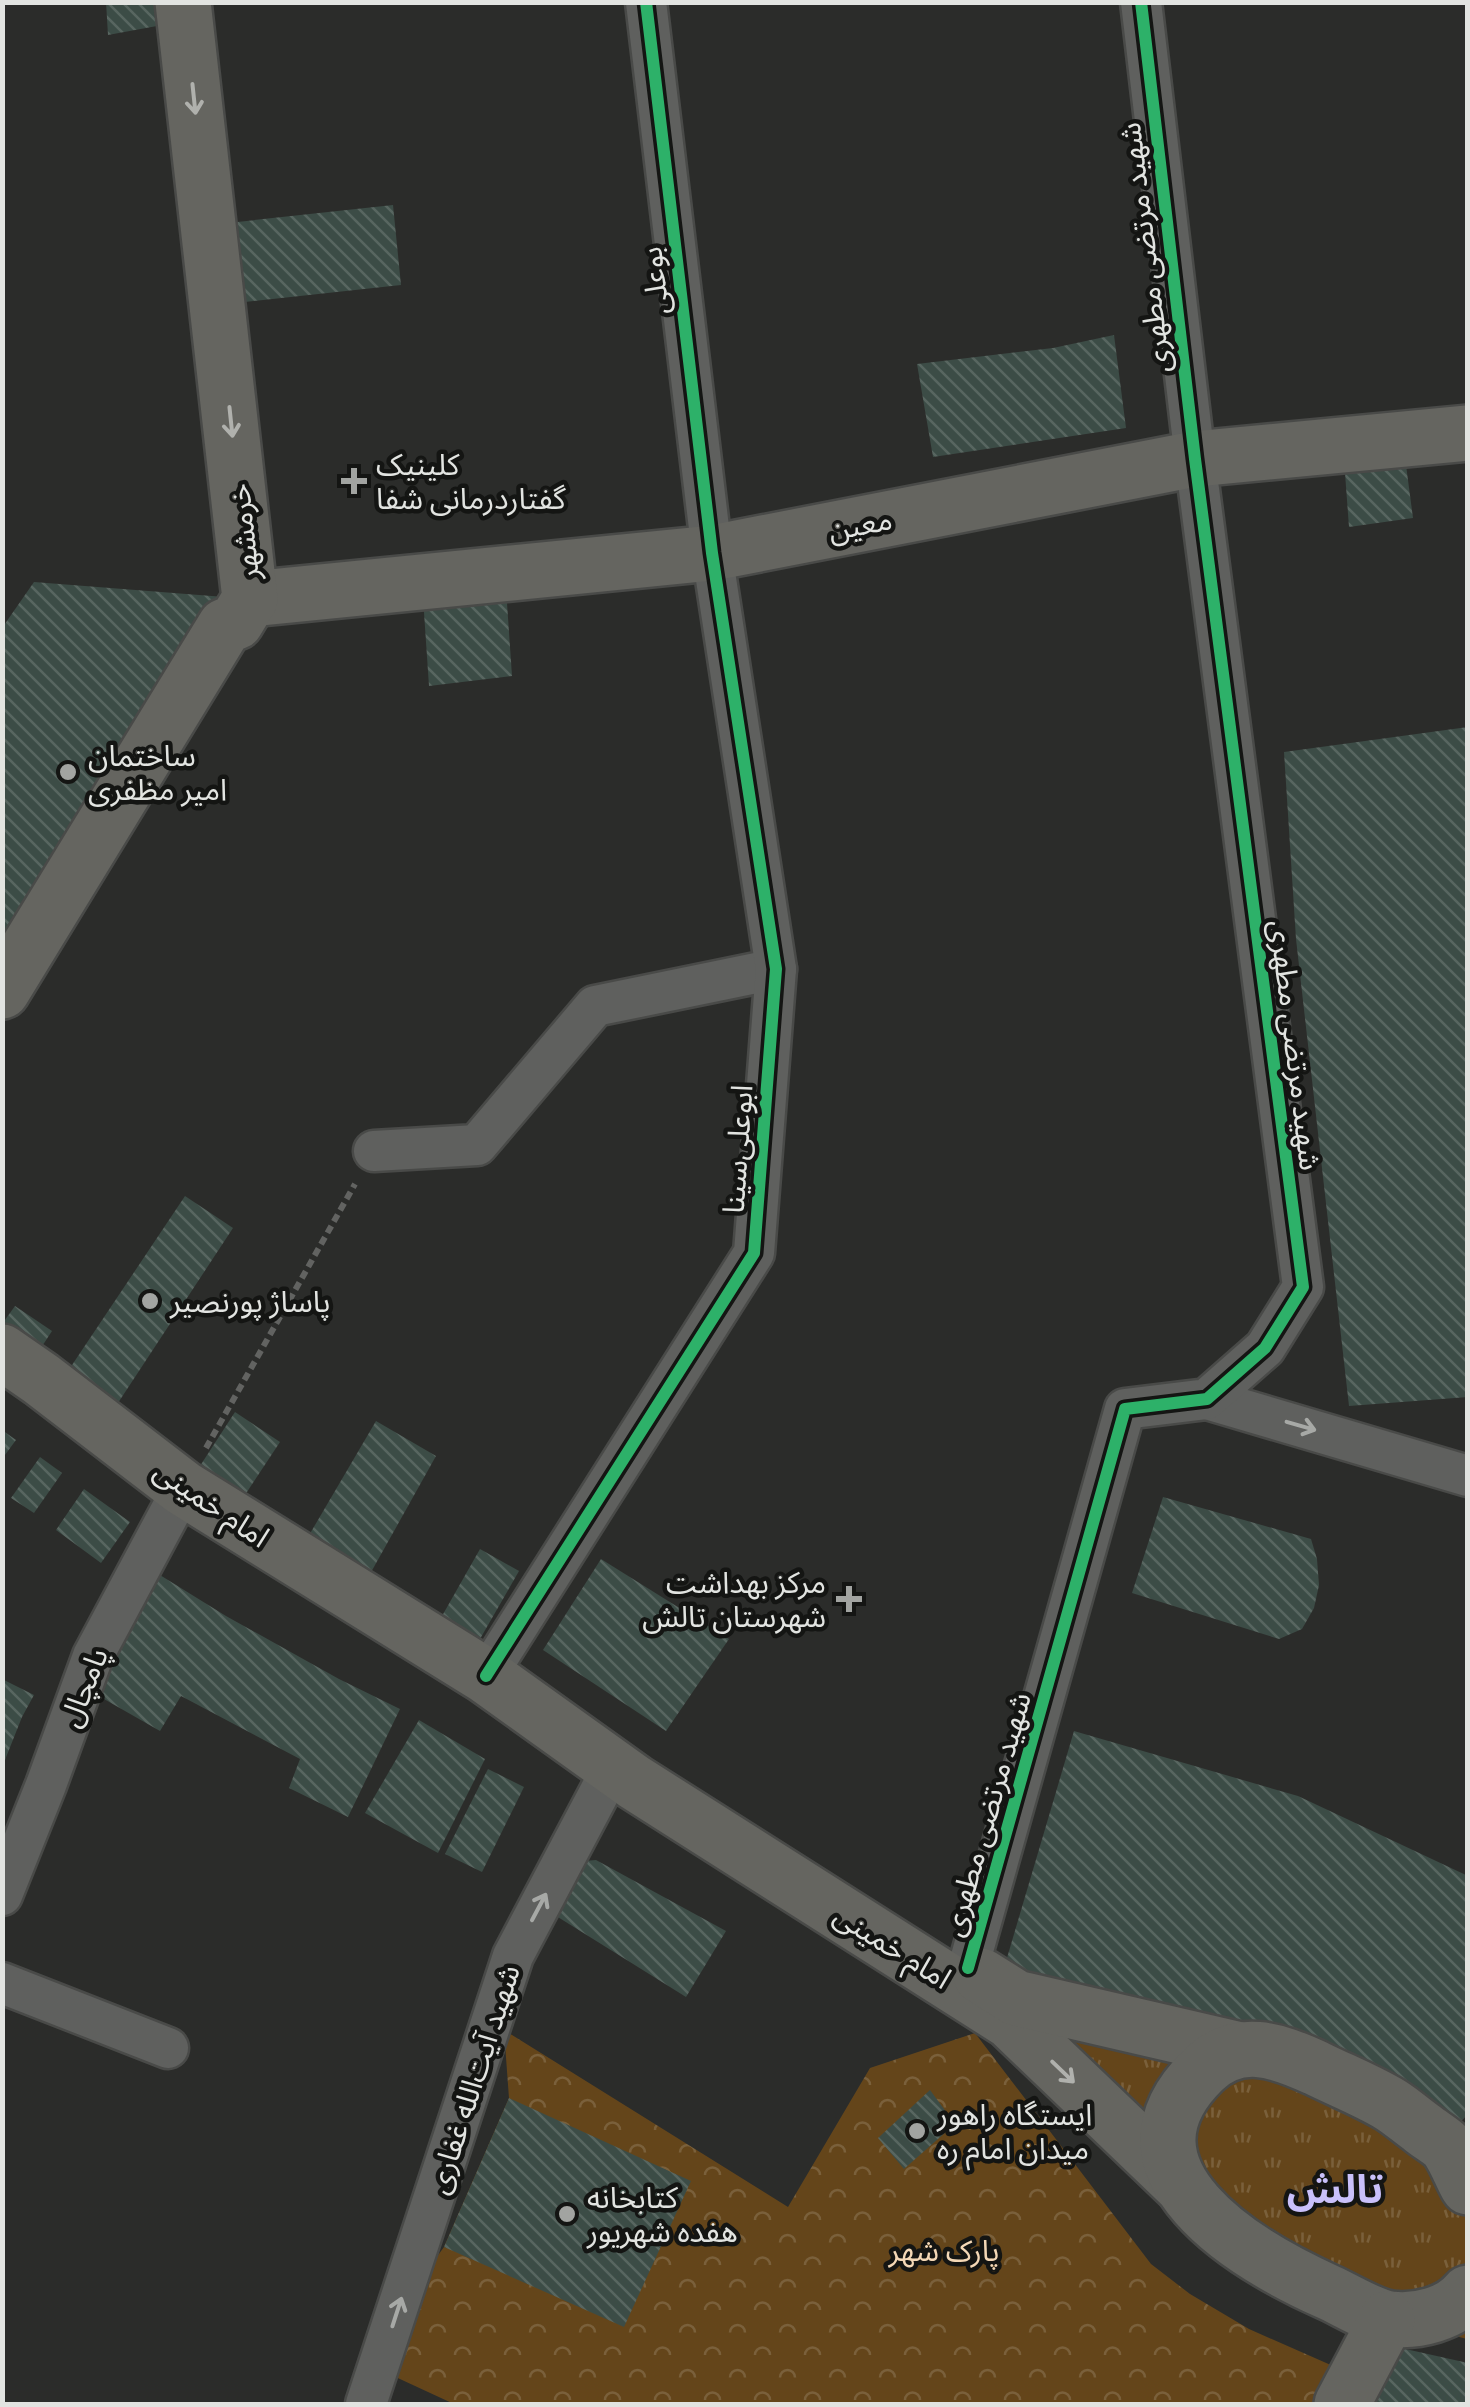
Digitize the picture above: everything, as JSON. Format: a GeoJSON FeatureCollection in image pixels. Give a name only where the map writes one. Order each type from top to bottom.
{"type":"FeatureCollection","features":[{"type":"Feature","properties":{"kind":"main road","name":"خرمشهر"},"geometry":{"type":"LineString","coordinates":[[2,991],[225,626],[242,619],[184,2]]}},
{"type":"Feature","properties":{"kind":"main road","name":"معین"},"geometry":{"type":"LineString","coordinates":[[242,619],[712,553],[1194,459],[1468,433]]}},
{"type":"Feature","properties":{"kind":"main road"},"geometry":{"type":"LineString","coordinates":[[2,1023],[242,619]]}},
{"type":"Feature","properties":{"kind":"main road","name":"امام خمینی"},"geometry":{"type":"LineString","coordinates":[[2,1352],[183,1488],[486,1676],[596,1754],[1010,2021],[1180,2184],[1206,2217],[1244,2247],[1303,2281],[1388,2319]]}},
{"type":"Feature","properties":{"kind":"main road","name":"امام خمینی"},"geometry":{"type":"LineString","coordinates":[[596,1754],[636,1766],[667,1784],[1016,1998],[1236,2049],[1275,2051],[1390,2105],[1458,2148]]}},
{"type":"Feature","properties":{"kind":"main road"},"geometry":{"type":"LineString","coordinates":[[1180,2184],[1170,2154],[1168,2127],[1177,2105],[1190,2083],[1209,2064],[1236,2049]]}},
{"type":"Feature","properties":{"kind":"main road"},"geometry":{"type":"LineString","coordinates":[[1388,2319],[1426,2318],[1461,2301],[1468,2293]]}},
{"type":"Feature","properties":{"kind":"main road"},"geometry":{"type":"LineString","coordinates":[[1388,2319],[1468,2339]]}},
{"type":"Feature","properties":{"kind":"main road"},"geometry":{"type":"LineString","coordinates":[[1342,2404],[1388,2319]]}},
{"type":"Feature","properties":{"kind":"street","name":"بوعلی"},"geometry":{"type":"LineString","coordinates":[[646,2],[712,553]]}},
{"type":"Feature","properties":{"kind":"street","name":"شهید مرتضی مطهری"},"geometry":{"type":"LineString","coordinates":[[968,1968],[1125,1409],[1207,1399],[1265,1348],[1303,1288],[1194,459],[1140,2]]}},
{"type":"Feature","properties":{"kind":"street","name":"ابوعلی‌سینا"},"geometry":{"type":"LineString","coordinates":[[486,1676],[754,1253],[776,969],[712,553]]}},
{"type":"Feature","properties":{"kind":"street"},"geometry":{"type":"LineString","coordinates":[[374,1151],[477,1144],[595,1006],[776,969]]}},
{"type":"Feature","properties":{"kind":"street"},"geometry":{"type":"LineString","coordinates":[[1207,1399],[1468,1476]]}},
{"type":"Feature","properties":{"kind":"street","name":"پامچال"},"geometry":{"type":"LineString","coordinates":[[2,1895],[93,1656],[183,1488]]}},
{"type":"Feature","properties":{"kind":"street","name":"شهید آیت‌الله غفاری"},"geometry":{"type":"LineString","coordinates":[[366,2404],[512,1956],[596,1754]]}},
{"type":"Feature","properties":{"kind":"street"},"geometry":{"type":"LineString","coordinates":[[2,1983],[168,2048]]}},
{"type":"Feature","properties":{"kind":"path"},"geometry":{"type":"LineString","coordinates":[[183,1488],[374,1151]]}},
{"type":"Feature","properties":{"kind":"green space"},"geometry":{"type":"Polygon","coordinates":[[[1016,1998],[1236,2049],[1467,2175],[1467,2339],[1391,2319],[1303,2281],[1016,1998]]]}},
{"type":"Feature","properties":{"kind":"green space","name":"پارک شهر"},"geometry":{"type":"Polygon","coordinates":[[[504,2030],[788,2207],[870,2068],[975,2033],[1151,2264],[1190,2294],[1249,2329],[1333,2366],[1313,2404],[454,2404],[361,2361],[444,2247],[509,2098],[504,2030]]]}},
{"type":"Feature","properties":{"kind":"building"},"geometry":{"type":"Polygon","coordinates":[[[106,2],[183,2],[184,21],[108,35],[106,2]]]}},
{"type":"Feature","properties":{"kind":"building"},"geometry":{"type":"Polygon","coordinates":[[[393,205],[401,285],[218,305],[209,225],[393,205]]]}},
{"type":"Feature","properties":{"kind":"building"},"geometry":{"type":"Polygon","coordinates":[[[1114,335],[1126,428],[933,457],[917,364],[1053,348],[1114,335]]]}},
{"type":"Feature","properties":{"kind":"building"},"geometry":{"type":"Polygon","coordinates":[[[1406,465],[1413,518],[1349,527],[1345,473],[1406,465]]]}},
{"type":"Feature","properties":{"kind":"building"},"geometry":{"type":"Polygon","coordinates":[[[505,574],[512,676],[429,686],[422,583],[505,574]]]}},
{"type":"Feature","properties":{"kind":"building","name":"ساختمان امیر مظفری"},"geometry":{"type":"Polygon","coordinates":[[[34,582],[250,599],[2,989],[2,628],[34,582]]]}},
{"type":"Feature","properties":{"kind":"building"},"geometry":{"type":"Polygon","coordinates":[[[1468,727],[1468,1397],[1349,1406],[1296,939],[1284,752],[1468,727]]]}},
{"type":"Feature","properties":{"kind":"building","name":"پاساژ پورنصیر"},"geometry":{"type":"Polygon","coordinates":[[[185,1196],[233,1228],[114,1409],[66,1374],[185,1196]]]}},
{"type":"Feature","properties":{"kind":"building"},"geometry":{"type":"Polygon","coordinates":[[[15,1306],[52,1331],[37,1354],[2,1329],[15,1306]]]}},
{"type":"Feature","properties":{"kind":"building"},"geometry":{"type":"Polygon","coordinates":[[[235,1412],[280,1442],[243,1498],[198,1469],[235,1412]]]}},
{"type":"Feature","properties":{"kind":"building"},"geometry":{"type":"Polygon","coordinates":[[[376,1421],[436,1456],[370,1574],[308,1537],[376,1421]]]}},
{"type":"Feature","properties":{"kind":"building"},"geometry":{"type":"Polygon","coordinates":[[[2,1430],[16,1440],[2,1459],[2,1430]]]}},
{"type":"Feature","properties":{"kind":"building"},"geometry":{"type":"Polygon","coordinates":[[[40,1457],[62,1473],[34,1513],[11,1498],[40,1457]]]}},
{"type":"Feature","properties":{"kind":"building"},"geometry":{"type":"Polygon","coordinates":[[[84,1489],[130,1522],[101,1563],[56,1530],[84,1489]]]}},
{"type":"Feature","properties":{"kind":"building"},"geometry":{"type":"Polygon","coordinates":[[[1163,1497],[1311,1539],[1319,1585],[1314,1608],[1302,1629],[1279,1639],[1132,1593],[1163,1497]]]}},
{"type":"Feature","properties":{"kind":"building"},"geometry":{"type":"Polygon","coordinates":[[[480,1549],[519,1571],[480,1639],[442,1616],[480,1549]]]}},
{"type":"Feature","properties":{"kind":"building"},"geometry":{"type":"Polygon","coordinates":[[[601,1559],[729,1639],[666,1731],[543,1650],[601,1559]]]}},
{"type":"Feature","properties":{"kind":"building"},"geometry":{"type":"Polygon","coordinates":[[[147,1567],[226,1616],[400,1709],[348,1817],[289,1788],[300,1759],[181,1696],[160,1731],[83,1687],[147,1567]]]}},
{"type":"Feature","properties":{"kind":"building"},"geometry":{"type":"Polygon","coordinates":[[[2,1679],[34,1695],[3,1765],[2,1679]]]}},
{"type":"Feature","properties":{"kind":"building"},"geometry":{"type":"Polygon","coordinates":[[[419,1720],[485,1759],[438,1853],[365,1813],[419,1720]]]}},
{"type":"Feature","properties":{"kind":"building"},"geometry":{"type":"Polygon","coordinates":[[[1074,1731],[1298,1796],[1468,1876],[1468,2114],[1444,2140],[1004,1968],[1074,1731]]]}},
{"type":"Feature","properties":{"kind":"building"},"geometry":{"type":"Polygon","coordinates":[[[488,1769],[524,1787],[482,1872],[445,1854],[488,1769]]]}},
{"type":"Feature","properties":{"kind":"building"},"geometry":{"type":"Polygon","coordinates":[[[596,1860],[726,1931],[686,1997],[553,1914],[573,1862],[596,1860]]]}},
{"type":"Feature","properties":{"kind":"building","name":"ایستگاه راهور میدان امام ره"},"geometry":{"type":"Polygon","coordinates":[[[930,2090],[955,2124],[904,2169],[878,2138],[930,2090]]]}},
{"type":"Feature","properties":{"kind":"building","name":"کتابخانه هفده شهریور"},"geometry":{"type":"Polygon","coordinates":[[[509,2098],[691,2181],[624,2327],[444,2247],[509,2098]]]}},
{"type":"Feature","properties":{"kind":"building"},"geometry":{"type":"Polygon","coordinates":[[[1392,2346],[1468,2363],[1468,2404],[1362,2404],[1392,2346]]]}},
{"type":"Feature","properties":{"kind":"cycle path"},"geometry":{"type":"LineString","coordinates":[[486,1676],[754,1253],[776,969],[712,553],[646,2]]}},
{"type":"Feature","properties":{"kind":"cycle path"},"geometry":{"type":"LineString","coordinates":[[968,1968],[1125,1409],[1207,1399],[1265,1348],[1303,1287],[1195,459],[1141,2]]}},
{"type":"Feature","properties":{"kind":"place","name":"کلینیک گفتاردرمانی شفا"},"geometry":{"type":"Point","coordinates":[354,481]}},
{"type":"Feature","properties":{"kind":"place","name":"ساختمان امیر مظفری"},"geometry":{"type":"Point","coordinates":[68,772]}},
{"type":"Feature","properties":{"kind":"place","name":"پاساژ پورنصیر"},"geometry":{"type":"Point","coordinates":[150,1301]}},
{"type":"Feature","properties":{"kind":"place","name":"مرکز بهداشت شهرستان تالش"},"geometry":{"type":"Point","coordinates":[849,1599]}},
{"type":"Feature","properties":{"kind":"place","name":"ایستگاه راهور میدان امام ره"},"geometry":{"type":"Point","coordinates":[917,2131]}},
{"type":"Feature","properties":{"kind":"place","name":"کتابخانه هفده شهریور"},"geometry":{"type":"Point","coordinates":[567,2214]}},
{"type":"Feature","properties":{"kind":"district","name":"تالش"},"geometry":{"type":"Point","coordinates":[1335,2188]}}]}
